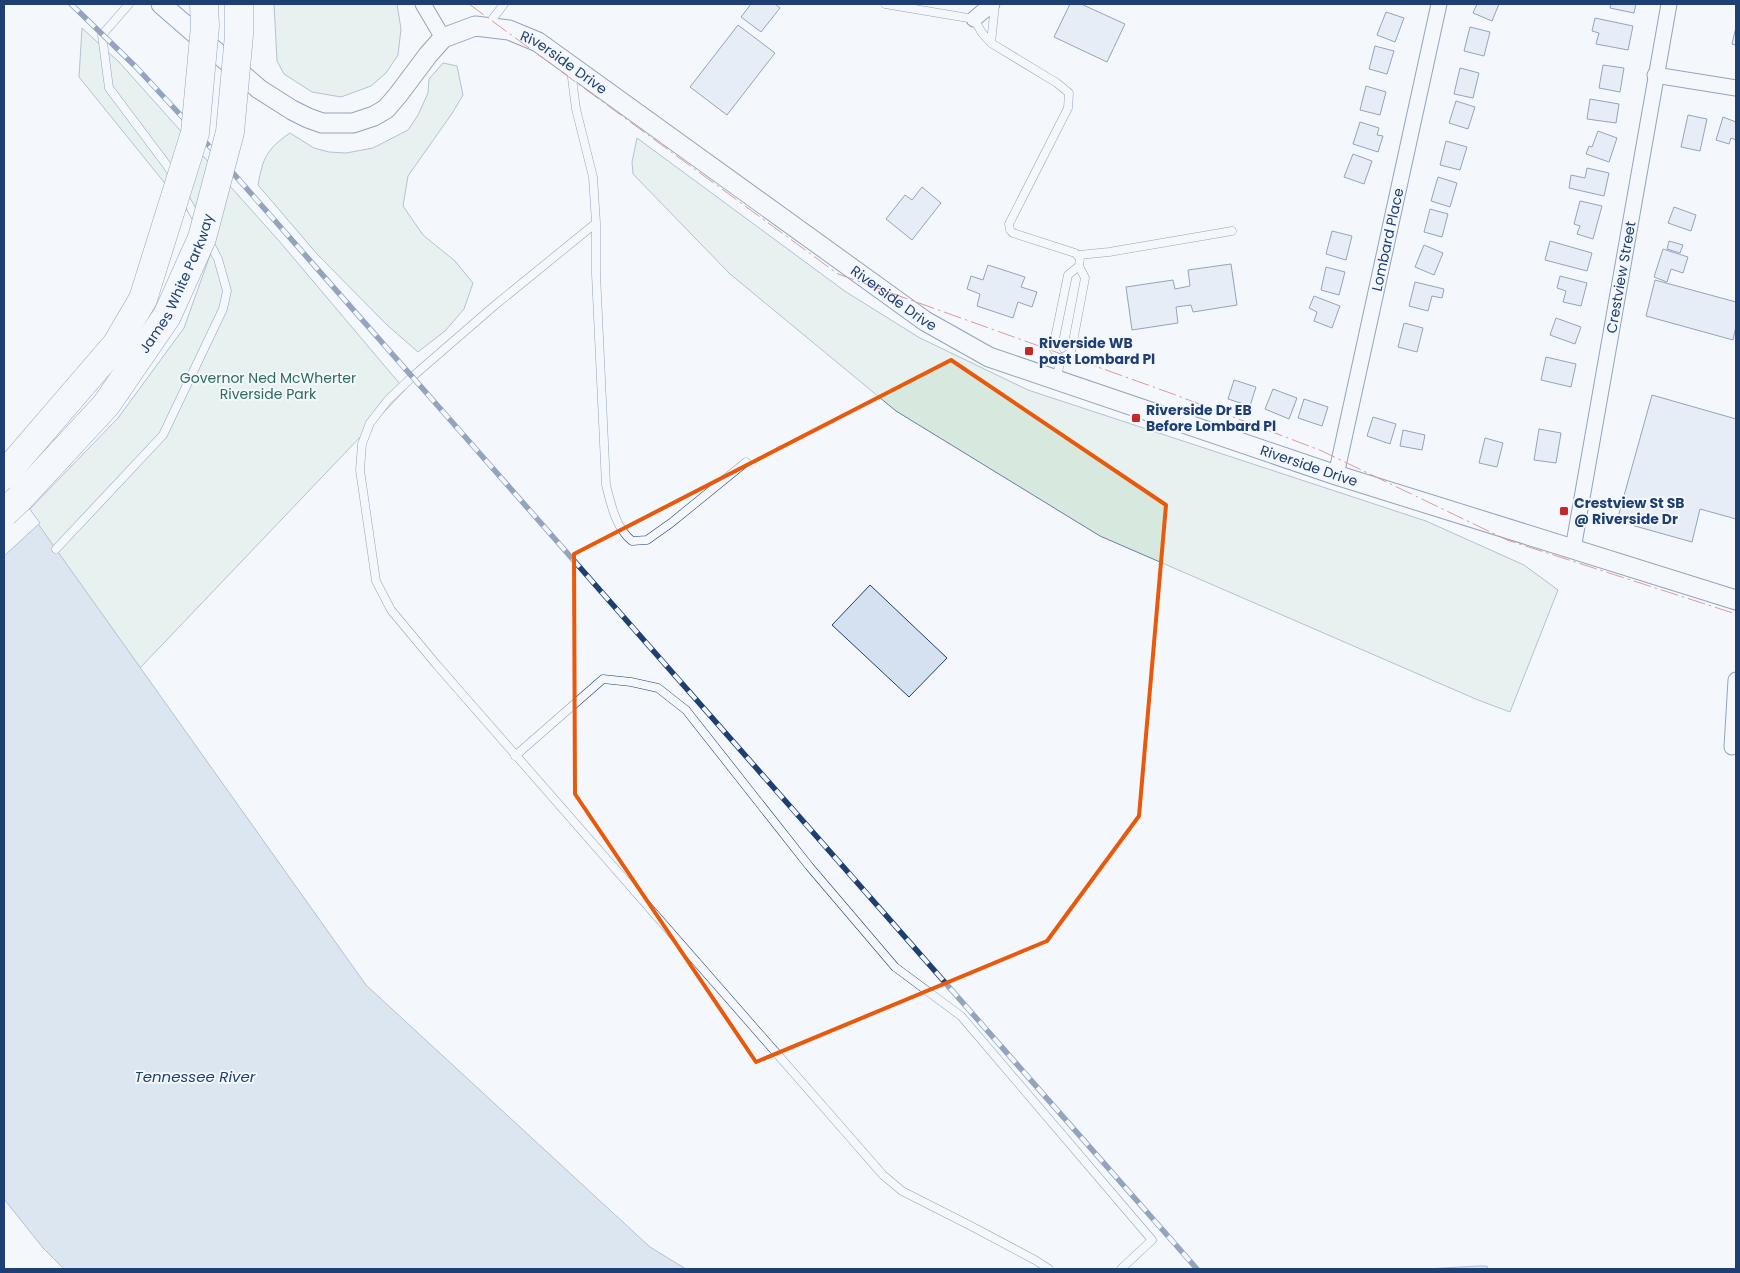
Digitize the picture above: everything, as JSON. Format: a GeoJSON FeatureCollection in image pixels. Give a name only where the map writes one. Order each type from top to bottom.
{"type":"FeatureCollection","features":[{"type":"Feature","properties":{"kind":"highway","name":"James White Parkway"},"geometry":{"type":"LineString","coordinates":[[4,475],[116,344],[143,299],[195,133],[205,26],[204,4]]}},
{"type":"Feature","properties":{"kind":"highway","name":"James White Parkway"},"geometry":{"type":"LineString","coordinates":[[4,513],[106,406],[167,316],[202,238],[230,132],[239,35],[239,4]]}},
{"type":"Feature","properties":{"kind":"street","name":"Riverside Drive"},"geometry":{"type":"LineString","coordinates":[[161,4],[259,89],[300,114],[322,123],[353,123],[374,116],[386,108],[444,38],[475,26],[509,30],[538,42],[925,321],[989,357],[1336,475],[1736,600]]}},
{"type":"Feature","properties":{"kind":"street"},"geometry":{"type":"LineString","coordinates":[[423,4],[444,38]]}},
{"type":"Feature","properties":{"kind":"street"},"geometry":{"type":"LineString","coordinates":[[974,19],[993,4]]}},
{"type":"Feature","properties":{"kind":"street","name":"Lombard Place"},"geometry":{"type":"LineString","coordinates":[[1336,475],[1439,4]]}},
{"type":"Feature","properties":{"kind":"street","name":"Crestview Street"},"geometry":{"type":"LineString","coordinates":[[1573,550],[1669,4]]}},
{"type":"Feature","properties":{"kind":"street"},"geometry":{"type":"LineString","coordinates":[[1655,75],[1736,88]]}},
{"type":"Feature","properties":{"kind":"street"},"geometry":{"type":"LineString","coordinates":[[1732,747],[1736,680]]}},
{"type":"Feature","properties":{"kind":"lane"},"geometry":{"type":"LineString","coordinates":[[56,550],[163,435],[223,309],[227,291],[218,259],[166,164],[109,88],[102,35],[129,4]]}},
{"type":"Feature","properties":{"kind":"lane"},"geometry":{"type":"LineString","coordinates":[[486,27],[504,4]]}},
{"type":"Feature","properties":{"kind":"lane"},"geometry":{"type":"LineString","coordinates":[[885,4],[974,19],[982,33],[991,43],[1069,92],[1068,108],[1009,224],[1010,230],[1013,233],[1079,255],[1110,252],[1232,231]]}},
{"type":"Feature","properties":{"kind":"lane"},"geometry":{"type":"LineString","coordinates":[[991,43],[993,4]]}},
{"type":"Feature","properties":{"kind":"lane"},"geometry":{"type":"LineString","coordinates":[[570,66],[576,109],[593,177],[606,485],[612,508],[624,534],[632,541],[646,540],[746,462]]}},
{"type":"Feature","properties":{"kind":"lane"},"geometry":{"type":"LineString","coordinates":[[596,223],[494,306],[412,377],[388,400],[370,423],[362,444],[360,470],[376,581],[391,610],[515,756],[883,1175],[902,1191],[972,1226],[1049,1269]]}},
{"type":"Feature","properties":{"kind":"lane"},"geometry":{"type":"LineString","coordinates":[[1060,359],[1071,352],[1085,278],[1080,266],[1079,255]]}},
{"type":"Feature","properties":{"kind":"lane"},"geometry":{"type":"LineString","coordinates":[[1056,380],[1060,359],[1053,348],[1068,275],[1080,266]]}},
{"type":"Feature","properties":{"kind":"lane"},"geometry":{"type":"LineString","coordinates":[[515,756],[603,680],[631,682],[658,688],[686,710],[809,866],[895,967],[961,1016],[1152,1240],[1120,1269]]}},
{"type":"Feature","properties":{"kind":"highlighted area"},"geometry":{"type":"Polygon","coordinates":[[[951,360],[1166,505],[1139,816],[1047,941],[756,1062],[575,794],[574,554],[951,360]]]}},
{"type":"Feature","properties":{"kind":"green space"},"geometry":{"type":"Polygon","coordinates":[[[274,4],[397,4],[401,29],[398,55],[386,73],[371,86],[341,97],[312,92],[284,74],[277,61],[274,4]]]}},
{"type":"Feature","properties":{"kind":"green space","name":"Governor Ned McWherter Riverside Park"},"geometry":{"type":"Polygon","coordinates":[[[82,28],[119,62],[280,242],[405,390],[140,668],[28,511],[118,418],[184,328],[214,244],[79,77],[82,28]]]}},
{"type":"Feature","properties":{"kind":"green space"},"geometry":{"type":"Polygon","coordinates":[[[443,63],[457,66],[463,95],[408,176],[403,206],[423,235],[455,261],[473,283],[464,309],[445,331],[418,352],[387,325],[317,254],[258,185],[267,154],[290,133],[314,148],[329,152],[346,153],[373,148],[408,130],[418,115],[428,93],[429,79],[443,63]]]}},
{"type":"Feature","properties":{"kind":"green space"},"geometry":{"type":"Polygon","coordinates":[[[637,138],[846,292],[920,338],[1028,390],[1426,521],[1524,565],[1558,590],[1510,712],[1478,700],[1100,536],[896,411],[730,274],[633,174],[632,162],[637,138]]]}},
{"type":"Feature","properties":{"kind":"water","name":"Tennessee River"},"geometry":{"type":"Polygon","coordinates":[[[4,476],[366,985],[650,1247],[686,1269],[64,1269],[43,1248],[4,1199],[4,476]]]}},
{"type":"Feature","properties":{"kind":"water"},"geometry":{"type":"Polygon","coordinates":[[[1487,1266],[1488,1269],[1425,1269],[1487,1266]]]}},
{"type":"Feature","properties":{"kind":"pier"},"geometry":{"type":"Polygon","coordinates":[[[4,474],[40,523],[4,556],[4,474]]]}},
{"type":"Feature","properties":{"kind":"building"},"geometry":{"type":"Polygon","coordinates":[[[751,4],[775,4],[780,8],[761,32],[741,17],[751,4]]]}},
{"type":"Feature","properties":{"kind":"building"},"geometry":{"type":"Polygon","coordinates":[[[1070,4],[1081,4],[1125,24],[1107,62],[1054,37],[1070,4]]]}},
{"type":"Feature","properties":{"kind":"building"},"geometry":{"type":"Polygon","coordinates":[[[1477,4],[1499,4],[1492,21],[1473,13],[1477,4]]]}},
{"type":"Feature","properties":{"kind":"building"},"geometry":{"type":"Polygon","coordinates":[[[1611,4],[1636,4],[1634,13],[1610,8],[1611,4]]]}},
{"type":"Feature","properties":{"kind":"building"},"geometry":{"type":"Polygon","coordinates":[[[1386,12],[1404,18],[1395,42],[1377,35],[1386,12]]]}},
{"type":"Feature","properties":{"kind":"building"},"geometry":{"type":"Polygon","coordinates":[[[1595,18],[1633,26],[1628,50],[1596,44],[1599,33],[1592,31],[1595,18]]]}},
{"type":"Feature","properties":{"kind":"building"},"geometry":{"type":"Polygon","coordinates":[[[738,25],[775,53],[727,115],[690,87],[738,25]]]}},
{"type":"Feature","properties":{"kind":"building"},"geometry":{"type":"Polygon","coordinates":[[[1470,27],[1490,32],[1484,56],[1464,51],[1470,27]]]}},
{"type":"Feature","properties":{"kind":"building"},"geometry":{"type":"Polygon","coordinates":[[[1736,27],[1736,45],[1732,44],[1736,27]]]}},
{"type":"Feature","properties":{"kind":"building"},"geometry":{"type":"Polygon","coordinates":[[[1375,46],[1394,51],[1387,74],[1369,69],[1375,46]]]}},
{"type":"Feature","properties":{"kind":"building"},"geometry":{"type":"Polygon","coordinates":[[[1603,65],[1624,68],[1620,92],[1599,88],[1603,65]]]}},
{"type":"Feature","properties":{"kind":"building"},"geometry":{"type":"Polygon","coordinates":[[[1460,68],[1479,73],[1473,98],[1454,94],[1460,68]]]}},
{"type":"Feature","properties":{"kind":"building"},"geometry":{"type":"Polygon","coordinates":[[[1366,86],[1386,92],[1380,115],[1360,110],[1366,86]]]}},
{"type":"Feature","properties":{"kind":"building"},"geometry":{"type":"Polygon","coordinates":[[[1590,99],[1619,104],[1616,123],[1587,119],[1590,99]]]}},
{"type":"Feature","properties":{"kind":"building"},"geometry":{"type":"Polygon","coordinates":[[[1456,101],[1475,107],[1468,129],[1449,123],[1456,101]]]}},
{"type":"Feature","properties":{"kind":"building"},"geometry":{"type":"Polygon","coordinates":[[[1688,115],[1707,119],[1700,151],[1681,147],[1688,115]]]}},
{"type":"Feature","properties":{"kind":"building"},"geometry":{"type":"Polygon","coordinates":[[[1723,117],[1736,122],[1736,140],[1731,138],[1729,144],[1716,140],[1723,117]]]}},
{"type":"Feature","properties":{"kind":"building"},"geometry":{"type":"Polygon","coordinates":[[[1360,122],[1379,128],[1377,135],[1383,136],[1378,152],[1353,144],[1360,122]]]}},
{"type":"Feature","properties":{"kind":"building"},"geometry":{"type":"Polygon","coordinates":[[[1598,131],[1617,138],[1609,162],[1586,154],[1589,146],[1592,147],[1598,131]]]}},
{"type":"Feature","properties":{"kind":"building"},"geometry":{"type":"Polygon","coordinates":[[[1446,141],[1467,147],[1460,170],[1440,165],[1446,141]]]}},
{"type":"Feature","properties":{"kind":"building"},"geometry":{"type":"Polygon","coordinates":[[[1353,154],[1372,161],[1364,184],[1344,177],[1353,154]]]}},
{"type":"Feature","properties":{"kind":"building"},"geometry":{"type":"Polygon","coordinates":[[[1587,168],[1609,173],[1604,196],[1569,188],[1571,175],[1585,178],[1587,168]]]}},
{"type":"Feature","properties":{"kind":"building"},"geometry":{"type":"Polygon","coordinates":[[[1438,177],[1457,183],[1450,207],[1431,201],[1438,177]]]}},
{"type":"Feature","properties":{"kind":"building"},"geometry":{"type":"Polygon","coordinates":[[[922,187],[941,203],[912,240],[886,219],[905,195],[912,200],[922,187]]]}},
{"type":"Feature","properties":{"kind":"building"},"geometry":{"type":"Polygon","coordinates":[[[1580,201],[1602,206],[1593,239],[1577,234],[1580,226],[1574,224],[1580,201]]]}},
{"type":"Feature","properties":{"kind":"building"},"geometry":{"type":"Polygon","coordinates":[[[1674,207],[1696,215],[1691,231],[1668,223],[1674,207]]]}},
{"type":"Feature","properties":{"kind":"building"},"geometry":{"type":"Polygon","coordinates":[[[1430,209],[1448,214],[1442,237],[1424,232],[1430,209]]]}},
{"type":"Feature","properties":{"kind":"building"},"geometry":{"type":"Polygon","coordinates":[[[1332,231],[1352,236],[1346,260],[1326,254],[1332,231]]]}},
{"type":"Feature","properties":{"kind":"building"},"geometry":{"type":"Polygon","coordinates":[[[1550,241],[1592,253],[1587,271],[1545,260],[1550,241]]]}},
{"type":"Feature","properties":{"kind":"building"},"geometry":{"type":"Polygon","coordinates":[[[1669,241],[1683,245],[1680,253],[1667,249],[1669,241]]]}},
{"type":"Feature","properties":{"kind":"building"},"geometry":{"type":"Polygon","coordinates":[[[1424,245],[1443,253],[1434,275],[1415,267],[1424,245]]]}},
{"type":"Feature","properties":{"kind":"building"},"geometry":{"type":"Polygon","coordinates":[[[1663,249],[1688,257],[1683,273],[1671,269],[1667,282],[1654,277],[1663,249]]]}},
{"type":"Feature","properties":{"kind":"building"},"geometry":{"type":"Polygon","coordinates":[[[1231,264],[1237,305],[1193,312],[1191,305],[1176,307],[1178,323],[1132,330],[1126,287],[1173,280],[1175,289],[1190,286],[1188,270],[1231,264]]]}},
{"type":"Feature","properties":{"kind":"building"},"geometry":{"type":"Polygon","coordinates":[[[988,265],[1025,277],[1021,287],[1037,292],[1032,307],[1018,302],[1013,318],[977,306],[980,294],[967,289],[971,276],[983,280],[988,265]]]}},
{"type":"Feature","properties":{"kind":"building"},"geometry":{"type":"Polygon","coordinates":[[[1326,267],[1345,272],[1339,295],[1321,290],[1326,267]]]}},
{"type":"Feature","properties":{"kind":"building"},"geometry":{"type":"Polygon","coordinates":[[[1560,276],[1587,283],[1581,306],[1563,302],[1566,291],[1557,288],[1560,276]]]}},
{"type":"Feature","properties":{"kind":"building"},"geometry":{"type":"Polygon","coordinates":[[[1655,280],[1736,302],[1736,326],[1733,340],[1646,316],[1655,280]]]}},
{"type":"Feature","properties":{"kind":"building"},"geometry":{"type":"Polygon","coordinates":[[[1415,282],[1444,289],[1442,298],[1432,296],[1428,311],[1409,306],[1415,282]]]}},
{"type":"Feature","properties":{"kind":"building"},"geometry":{"type":"Polygon","coordinates":[[[1314,296],[1340,306],[1332,328],[1314,321],[1317,312],[1309,308],[1314,296]]]}},
{"type":"Feature","properties":{"kind":"building"},"geometry":{"type":"Polygon","coordinates":[[[1556,318],[1581,327],[1575,344],[1550,335],[1556,318]]]}},
{"type":"Feature","properties":{"kind":"building"},"geometry":{"type":"Polygon","coordinates":[[[1404,323],[1423,328],[1417,352],[1398,347],[1404,323]]]}},
{"type":"Feature","properties":{"kind":"building"},"geometry":{"type":"Polygon","coordinates":[[[1546,357],[1576,364],[1571,387],[1541,380],[1546,357]]]}},
{"type":"Feature","properties":{"kind":"building"},"geometry":{"type":"Polygon","coordinates":[[[1234,380],[1256,387],[1250,406],[1228,399],[1234,380]]]}},
{"type":"Feature","properties":{"kind":"building"},"geometry":{"type":"Polygon","coordinates":[[[1273,389],[1297,398],[1289,419],[1265,409],[1273,389]]]}},
{"type":"Feature","properties":{"kind":"building"},"geometry":{"type":"Polygon","coordinates":[[[1652,395],[1736,419],[1736,519],[1700,509],[1692,542],[1617,521],[1652,395]]]}},
{"type":"Feature","properties":{"kind":"building"},"geometry":{"type":"Polygon","coordinates":[[[1304,399],[1328,407],[1322,426],[1298,418],[1304,399]]]}},
{"type":"Feature","properties":{"kind":"building"},"geometry":{"type":"Polygon","coordinates":[[[1373,417],[1396,424],[1390,444],[1367,436],[1373,417]]]}},
{"type":"Feature","properties":{"kind":"building"},"geometry":{"type":"Polygon","coordinates":[[[1539,429],[1561,433],[1556,463],[1534,460],[1539,429]]]}},
{"type":"Feature","properties":{"kind":"building"},"geometry":{"type":"Polygon","coordinates":[[[1403,430],[1425,435],[1422,450],[1400,446],[1403,430]]]}},
{"type":"Feature","properties":{"kind":"building"},"geometry":{"type":"Polygon","coordinates":[[[1485,438],[1503,443],[1497,467],[1479,463],[1485,438]]]}},
{"type":"Feature","properties":{"kind":"building"},"geometry":{"type":"Polygon","coordinates":[[[870,585],[947,658],[909,697],[832,625],[870,585]]]}},
{"type":"Feature","properties":{"kind":"railway"},"geometry":{"type":"LineString","coordinates":[[71,4],[136,67],[211,148],[1197,1269]]}},
{"type":"Feature","properties":{"kind":"power"},"geometry":{"type":"LineString","coordinates":[[469,4],[838,274],[1173,394],[1322,451],[1507,540],[1736,614]]}},
{"type":"Feature","properties":{"kind":"place","name":"Riverside WB past Lombard Pl"},"geometry":{"type":"Point","coordinates":[1029,351]}},
{"type":"Feature","properties":{"kind":"place","name":"Riverside Dr EB Before Lombard Pl"},"geometry":{"type":"Point","coordinates":[1136,418]}},
{"type":"Feature","properties":{"kind":"place","name":"Crestview St SB @ Riverside Dr"},"geometry":{"type":"Point","coordinates":[1564,511]}}]}
